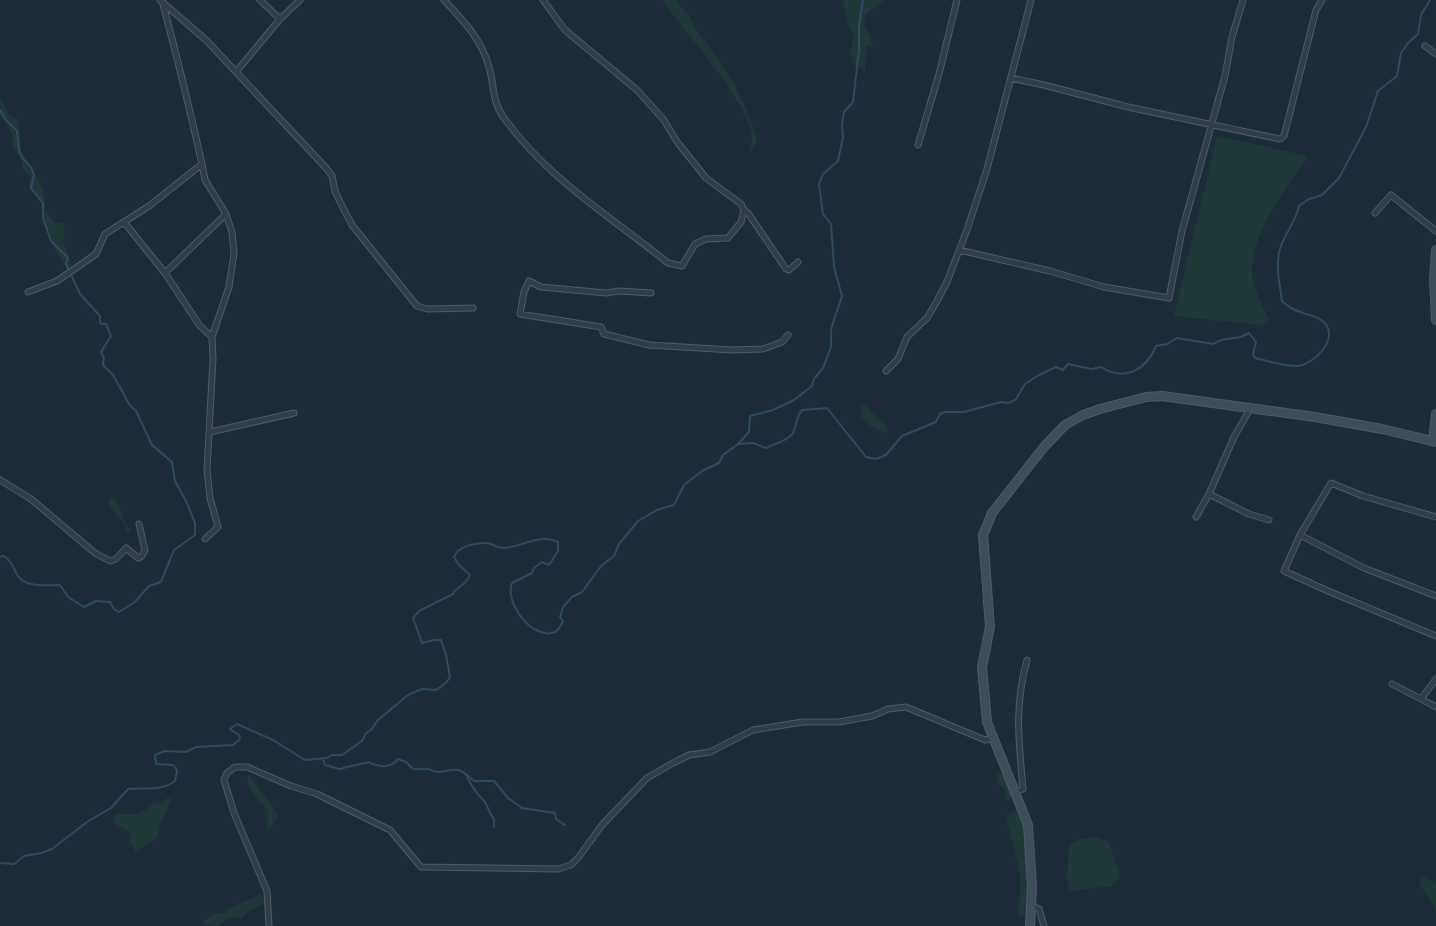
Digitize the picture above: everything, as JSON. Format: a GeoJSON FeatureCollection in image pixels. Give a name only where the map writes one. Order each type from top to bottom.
{"type":"FeatureCollection","features":[{"type":"Feature","properties":{"kind":"street"},"geometry":{"type":"LineString","coordinates":[[260,0],[280,19]]}},
{"type":"Feature","properties":{"kind":"street"},"geometry":{"type":"LineString","coordinates":[[236,72],[280,19],[300,0]]}},
{"type":"Feature","properties":{"kind":"street"},"geometry":{"type":"LineString","coordinates":[[444,0],[469,28],[485,54],[496,102],[501,113],[542,163],[564,183],[668,263],[682,266],[695,244],[701,241],[728,238],[736,231],[744,210]]}},
{"type":"Feature","properties":{"kind":"street"},"geometry":{"type":"LineString","coordinates":[[543,0],[566,30],[638,90],[663,119],[706,178],[741,204],[786,269],[789,270],[798,262]]}},
{"type":"Feature","properties":{"kind":"street"},"geometry":{"type":"LineString","coordinates":[[918,145],[939,74],[957,0]]}},
{"type":"Feature","properties":{"kind":"street"},"geometry":{"type":"LineString","coordinates":[[886,370],[898,358],[907,337],[927,318],[947,282],[987,169],[1031,0]]}},
{"type":"Feature","properties":{"kind":"street"},"geometry":{"type":"LineString","coordinates":[[959,250],[1050,271],[1104,288],[1169,298],[1182,231],[1243,0]]}},
{"type":"Feature","properties":{"kind":"street"},"geometry":{"type":"LineString","coordinates":[[1011,78],[1210,125],[1280,139],[1284,136],[1316,10],[1322,0]]}},
{"type":"Feature","properties":{"kind":"street"},"geometry":{"type":"LineString","coordinates":[[161,2],[207,41],[327,169],[352,225],[417,306],[428,309],[473,308]]}},
{"type":"Feature","properties":{"kind":"street"},"geometry":{"type":"LineString","coordinates":[[161,2],[187,94],[205,180],[226,214],[232,232],[234,254],[226,299],[212,337],[207,470],[210,498],[218,527],[205,539]]}},
{"type":"Feature","properties":{"kind":"street"},"geometry":{"type":"LineString","coordinates":[[1425,46],[1436,54]]}},
{"type":"Feature","properties":{"kind":"street"},"geometry":{"type":"LineString","coordinates":[[28,292],[62,278],[96,254],[105,234],[149,206],[202,164]]}},
{"type":"Feature","properties":{"kind":"street"},"geometry":{"type":"LineString","coordinates":[[1375,213],[1391,195],[1436,231]]}},
{"type":"Feature","properties":{"kind":"street"},"geometry":{"type":"LineString","coordinates":[[165,273],[226,214]]}},
{"type":"Feature","properties":{"kind":"street"},"geometry":{"type":"LineString","coordinates":[[124,222],[165,273],[200,326],[212,337]]}},
{"type":"Feature","properties":{"kind":"street"},"geometry":{"type":"LineString","coordinates":[[1436,250],[1434,292],[1436,320]]}},
{"type":"Feature","properties":{"kind":"street"},"geometry":{"type":"LineString","coordinates":[[651,293],[619,291],[606,294],[541,287],[529,281],[524,292],[520,314],[601,327],[604,334],[660,346],[732,350],[763,349],[782,342],[788,335]]}},
{"type":"Feature","properties":{"kind":"street"},"geometry":{"type":"LineString","coordinates":[[1030,926],[1032,906],[1028,825],[987,722],[982,667],[990,627],[982,535],[992,513],[1065,425],[1100,409],[1146,397],[1162,396],[1315,417],[1434,442],[1436,414]]}},
{"type":"Feature","properties":{"kind":"street"},"geometry":{"type":"LineString","coordinates":[[1197,516],[1234,437],[1250,409]]}},
{"type":"Feature","properties":{"kind":"street"},"geometry":{"type":"LineString","coordinates":[[210,432],[294,413]]}},
{"type":"Feature","properties":{"kind":"street"},"geometry":{"type":"LineString","coordinates":[[0,480],[31,499],[95,553],[110,561],[116,560],[126,548],[138,558],[142,556],[145,550],[139,524]]}},
{"type":"Feature","properties":{"kind":"street"},"geometry":{"type":"LineString","coordinates":[[1436,517],[1363,496],[1331,483],[1300,535],[1284,571],[1436,636]]}},
{"type":"Feature","properties":{"kind":"street"},"geometry":{"type":"LineString","coordinates":[[1209,494],[1249,514],[1269,520]]}},
{"type":"Feature","properties":{"kind":"street"},"geometry":{"type":"LineString","coordinates":[[1300,535],[1364,568],[1436,596]]}},
{"type":"Feature","properties":{"kind":"street"},"geometry":{"type":"LineString","coordinates":[[1016,792],[1023,789],[1017,716],[1021,681],[1027,660]]}},
{"type":"Feature","properties":{"kind":"street"},"geometry":{"type":"LineString","coordinates":[[1421,699],[1436,679]]}},
{"type":"Feature","properties":{"kind":"street"},"geometry":{"type":"LineString","coordinates":[[1392,684],[1436,707]]}},
{"type":"Feature","properties":{"kind":"street"},"geometry":{"type":"LineString","coordinates":[[269,926],[267,891],[238,824],[224,780],[227,773],[235,767],[247,767],[291,786],[317,794],[390,830],[421,867],[558,869],[571,865],[602,825],[647,778],[675,762],[689,756],[710,752],[753,730],[803,722],[838,722],[872,716],[888,709],[906,707],[985,740],[993,738]]}},
{"type":"Feature","properties":{"kind":"street"},"geometry":{"type":"LineString","coordinates":[[1032,906],[1039,909],[1044,926]]}},
{"type":"Feature","properties":{"kind":"green space"},"geometry":{"type":"Polygon","coordinates":[[[663,0],[676,0],[735,84],[757,140],[752,152],[749,151],[752,142],[750,127],[731,90],[663,0]]]}},
{"type":"Feature","properties":{"kind":"green space"},"geometry":{"type":"Polygon","coordinates":[[[843,0],[885,0],[867,12],[864,22],[873,48],[867,45],[865,72],[852,62],[853,32],[847,23],[843,0]]]}},
{"type":"Feature","properties":{"kind":"green space"},"geometry":{"type":"Polygon","coordinates":[[[0,97],[8,113],[18,121],[21,151],[43,188],[46,211],[54,223],[63,223],[65,227],[63,242],[72,265],[67,270],[50,241],[42,215],[41,202],[30,189],[30,177],[22,168],[22,162],[12,145],[13,136],[0,114],[0,97]]]}},
{"type":"Feature","properties":{"kind":"green space"},"geometry":{"type":"Polygon","coordinates":[[[1217,136],[1308,156],[1272,211],[1257,242],[1253,257],[1252,278],[1269,320],[1260,325],[1174,316],[1217,136]]]}},
{"type":"Feature","properties":{"kind":"green space"},"geometry":{"type":"Polygon","coordinates":[[[862,405],[867,406],[886,425],[887,433],[872,427],[860,417],[862,405]]]}},
{"type":"Feature","properties":{"kind":"green space"},"geometry":{"type":"Polygon","coordinates":[[[114,497],[123,514],[124,522],[131,530],[127,532],[123,522],[108,505],[109,498],[114,497]]]}},
{"type":"Feature","properties":{"kind":"green space"},"geometry":{"type":"Polygon","coordinates":[[[998,772],[1002,773],[1009,787],[1011,797],[1009,800],[1005,798],[1005,790],[997,782],[998,772]]]}},
{"type":"Feature","properties":{"kind":"green space"},"geometry":{"type":"Polygon","coordinates":[[[248,774],[278,815],[269,828],[267,828],[267,810],[251,789],[248,774]]]}},
{"type":"Feature","properties":{"kind":"green space"},"geometry":{"type":"Polygon","coordinates":[[[167,798],[172,799],[158,829],[159,836],[136,853],[130,840],[131,833],[118,826],[114,819],[117,814],[136,814],[147,810],[151,805],[167,798]]]}},
{"type":"Feature","properties":{"kind":"green space"},"geometry":{"type":"Polygon","coordinates":[[[1018,811],[1028,848],[1027,917],[1019,917],[1017,909],[1020,899],[1020,873],[1006,818],[1010,812],[1018,811]]]}},
{"type":"Feature","properties":{"kind":"green space"},"geometry":{"type":"Polygon","coordinates":[[[1095,836],[1109,843],[1120,877],[1112,886],[1070,891],[1067,878],[1069,844],[1095,836]]]}},
{"type":"Feature","properties":{"kind":"green space"},"geometry":{"type":"Polygon","coordinates":[[[1424,875],[1436,884],[1436,909],[1420,885],[1420,879],[1424,875]]]}},
{"type":"Feature","properties":{"kind":"green space"},"geometry":{"type":"Polygon","coordinates":[[[261,894],[265,903],[249,911],[240,920],[236,917],[226,919],[216,926],[204,925],[204,921],[215,913],[223,913],[261,894]]]}},
{"type":"Feature","properties":{"kind":"waterway"},"geometry":{"type":"LineString","coordinates":[[0,863],[14,864],[24,856],[52,849],[87,822],[111,808],[128,789],[164,787],[175,781],[177,770],[173,765],[156,764],[155,755],[165,751],[186,752],[196,747],[233,745],[240,739],[239,735],[230,729],[237,724],[273,740],[305,760],[342,755],[362,741],[378,720],[408,695],[422,689],[436,690],[450,677],[441,640],[422,643],[413,618],[419,611],[453,594],[467,581],[470,575],[454,557],[459,550],[467,546],[486,543],[504,548],[544,539],[558,542],[558,551],[549,565],[542,562],[534,568],[532,573],[512,583],[511,591],[516,610],[530,626],[538,631],[555,632],[563,621],[560,617],[563,607],[572,597],[582,592],[601,566],[614,556],[619,544],[638,521],[657,510],[674,505],[684,485],[702,471],[719,463],[723,455],[749,432],[750,416],[773,410],[794,400],[812,386],[814,379],[823,368],[831,347],[831,329],[842,296],[834,267],[831,224],[823,214],[819,184],[823,174],[838,161],[843,137],[844,112],[853,102],[863,0]]}},
{"type":"Feature","properties":{"kind":"waterway"},"geometry":{"type":"LineString","coordinates":[[738,444],[753,443],[766,448],[791,436],[802,410],[827,408],[866,457],[876,459],[886,455],[902,436],[936,422],[940,414],[964,412],[1001,402],[1009,403],[1016,399],[1025,384],[1056,367],[1063,370],[1068,364],[1091,369],[1101,367],[1118,373],[1126,373],[1134,371],[1147,362],[1156,346],[1167,344],[1177,338],[1213,344],[1249,333],[1256,342],[1253,354],[1255,358],[1292,366],[1310,362],[1326,345],[1329,332],[1324,322],[1293,309],[1282,301],[1278,269],[1280,249],[1299,206],[1309,199],[1322,195],[1339,178],[1366,127],[1378,91],[1397,76],[1401,53],[1418,34],[1421,15],[1430,0]]}},
{"type":"Feature","properties":{"kind":"waterway"},"geometry":{"type":"LineString","coordinates":[[0,110],[17,131],[19,150],[34,175],[31,188],[43,203],[43,218],[51,241],[68,258],[66,264],[80,294],[100,316],[100,322],[106,324],[111,336],[101,352],[104,358],[103,365],[113,375],[129,404],[136,411],[152,445],[172,462],[175,481],[195,523],[195,535],[174,550],[161,582],[149,586],[135,602],[119,612],[110,602],[96,601],[84,607],[68,597],[60,585],[37,585],[26,582],[18,576],[7,558],[0,557]]}},
{"type":"Feature","properties":{"kind":"waterway"},"geometry":{"type":"LineString","coordinates":[[323,759],[325,765],[339,769],[369,762],[385,766],[398,759],[406,762],[413,769],[430,769],[435,772],[460,771],[474,781],[494,781],[508,798],[522,808],[555,813],[556,819],[565,825]]}},
{"type":"Feature","properties":{"kind":"waterway"},"geometry":{"type":"LineString","coordinates":[[467,777],[487,806],[494,819],[494,827]]}}]}
